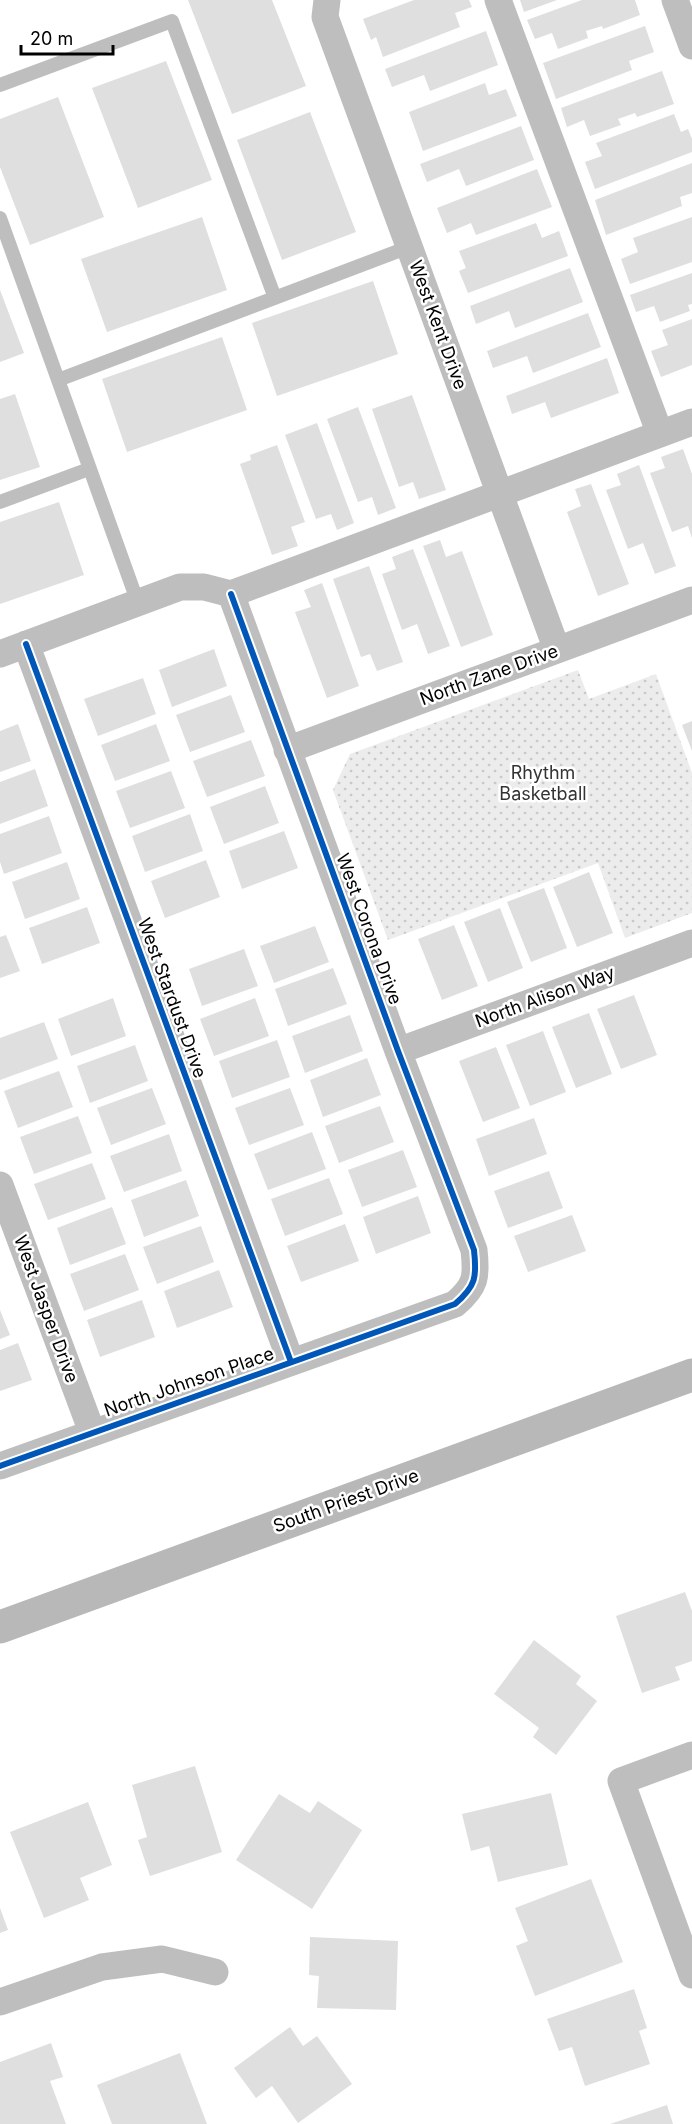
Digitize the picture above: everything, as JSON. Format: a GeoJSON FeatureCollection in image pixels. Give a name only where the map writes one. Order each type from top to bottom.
{"type":"FeatureCollection","features":[{"type":"Feature","properties":{"kind":"main road","name":"South Priest Drive"},"geometry":{"type":"LineString","coordinates":[[0,1627],[692,1375]]}},
{"type":"Feature","properties":{"kind":"street","name":"West Kent Drive"},"geometry":{"type":"LineString","coordinates":[[327,0],[325,17],[557,650]]}},
{"type":"Feature","properties":{"kind":"street"},"geometry":{"type":"LineString","coordinates":[[498,0],[660,434]]}},
{"type":"Feature","properties":{"kind":"street"},"geometry":{"type":"LineString","coordinates":[[675,0],[692,46]]}},
{"type":"Feature","properties":{"kind":"street"},"geometry":{"type":"LineString","coordinates":[[0,654],[180,587],[204,587],[231,594],[692,422]]}},
{"type":"Feature","properties":{"kind":"street","name":"West Corona Drive"},"geometry":{"type":"LineString","coordinates":[[231,594],[398,1051],[474,1250],[477,1274]]}},
{"type":"Feature","properties":{"kind":"street","name":"North Zane Drive"},"geometry":{"type":"LineString","coordinates":[[287,750],[692,600]]}},
{"type":"Feature","properties":{"kind":"street","name":"West Stardust Drive"},"geometry":{"type":"LineString","coordinates":[[26,644],[291,1362]]}},
{"type":"Feature","properties":{"kind":"street","name":"North Alison Way"},"geometry":{"type":"LineString","coordinates":[[398,1051],[692,943]]}},
{"type":"Feature","properties":{"kind":"street","name":"West Jasper Drive"},"geometry":{"type":"LineString","coordinates":[[0,1185],[92,1432]]}},
{"type":"Feature","properties":{"kind":"street","name":"North Johnson Place"},"geometry":{"type":"LineString","coordinates":[[0,1466],[455,1304],[469,1292],[477,1274]]}},
{"type":"Feature","properties":{"kind":"street"},"geometry":{"type":"LineString","coordinates":[[692,1755],[621,1781],[692,1975]]}},
{"type":"Feature","properties":{"kind":"street"},"geometry":{"type":"LineString","coordinates":[[0,2002],[102,1967],[162,1959],[215,1972]]}},
{"type":"Feature","properties":{"kind":"lane"},"geometry":{"type":"LineString","coordinates":[[0,85],[172,21],[275,298]]}},
{"type":"Feature","properties":{"kind":"lane"},"geometry":{"type":"LineString","coordinates":[[0,218],[138,603]]}},
{"type":"Feature","properties":{"kind":"lane"},"geometry":{"type":"LineString","coordinates":[[58,380],[409,247]]}},
{"type":"Feature","properties":{"kind":"lane"},"geometry":{"type":"LineString","coordinates":[[0,502],[90,469]]}},
{"type":"Feature","properties":{"kind":"green space","name":"Rhythm Basketball"},"geometry":{"type":"Polygon","coordinates":[[[578,670],[589,699],[656,674],[692,773],[692,913],[625,938],[598,863],[388,940],[333,790],[350,754],[578,670]]]}},
{"type":"Feature","properties":{"kind":"building"},"geometry":{"type":"Polygon","coordinates":[[[188,0],[272,0],[306,86],[232,114],[188,0]]]}},
{"type":"Feature","properties":{"kind":"building"},"geometry":{"type":"Polygon","coordinates":[[[414,0],[469,0],[472,7],[455,13],[460,27],[383,57],[376,37],[371,40],[363,19],[414,0]]]}},
{"type":"Feature","properties":{"kind":"building"},"geometry":{"type":"Polygon","coordinates":[[[520,0],[557,0],[524,12],[520,0]]]}},
{"type":"Feature","properties":{"kind":"building"},"geometry":{"type":"Polygon","coordinates":[[[582,0],[635,0],[640,15],[603,29],[602,26],[586,31],[588,38],[558,49],[552,33],[535,39],[527,20],[582,0]]]}},
{"type":"Feature","properties":{"kind":"building"},"geometry":{"type":"Polygon","coordinates":[[[645,26],[654,52],[629,61],[632,70],[556,99],[543,63],[645,26]]]}},
{"type":"Feature","properties":{"kind":"building"},"geometry":{"type":"Polygon","coordinates":[[[486,31],[498,65],[430,91],[424,75],[392,87],[385,69],[486,31]]]}},
{"type":"Feature","properties":{"kind":"building"},"geometry":{"type":"Polygon","coordinates":[[[166,61],[212,180],[138,208],[92,88],[166,61]]]}},
{"type":"Feature","properties":{"kind":"building"},"geometry":{"type":"Polygon","coordinates":[[[662,71],[674,104],[637,117],[635,113],[618,119],[621,125],[590,136],[584,120],[567,127],[561,108],[662,71]]]}},
{"type":"Feature","properties":{"kind":"building"},"geometry":{"type":"Polygon","coordinates":[[[485,83],[489,95],[506,89],[517,116],[423,151],[409,112],[485,83]]]}},
{"type":"Feature","properties":{"kind":"building"},"geometry":{"type":"Polygon","coordinates":[[[58,97],[104,217],[30,245],[0,167],[0,119],[58,97]]]}},
{"type":"Feature","properties":{"kind":"building"},"geometry":{"type":"Polygon","coordinates":[[[310,112],[356,232],[282,260],[237,140],[310,112]]]}},
{"type":"Feature","properties":{"kind":"building"},"geometry":{"type":"Polygon","coordinates":[[[674,114],[681,132],[688,129],[692,139],[692,152],[595,189],[585,162],[602,156],[596,143],[674,114]]]}},
{"type":"Feature","properties":{"kind":"building"},"geometry":{"type":"Polygon","coordinates":[[[521,126],[534,160],[466,186],[459,169],[427,182],[420,164],[521,126]]]}},
{"type":"Feature","properties":{"kind":"building"},"geometry":{"type":"Polygon","coordinates":[[[692,163],[692,193],[680,197],[682,206],[606,235],[595,200],[692,163]]]}},
{"type":"Feature","properties":{"kind":"building"},"geometry":{"type":"Polygon","coordinates":[[[537,169],[552,207],[476,235],[471,223],[447,233],[437,208],[537,169]]]}},
{"type":"Feature","properties":{"kind":"building"},"geometry":{"type":"Polygon","coordinates":[[[202,217],[227,290],[107,332],[81,259],[202,217]]]}},
{"type":"Feature","properties":{"kind":"building"},"geometry":{"type":"Polygon","coordinates":[[[692,217],[692,262],[630,284],[621,259],[638,252],[633,238],[692,217]]]}},
{"type":"Feature","properties":{"kind":"building"},"geometry":{"type":"Polygon","coordinates":[[[536,223],[542,238],[559,231],[568,256],[468,293],[459,271],[466,268],[459,251],[536,223]]]}},
{"type":"Feature","properties":{"kind":"building"},"geometry":{"type":"Polygon","coordinates":[[[570,268],[583,302],[515,328],[509,311],[476,324],[470,306],[570,268]]]}},
{"type":"Feature","properties":{"kind":"building"},"geometry":{"type":"Polygon","coordinates":[[[692,273],[692,304],[688,305],[690,311],[660,322],[654,306],[636,312],[630,295],[692,273]]]}},
{"type":"Feature","properties":{"kind":"building"},"geometry":{"type":"Polygon","coordinates":[[[373,281],[398,354],[277,396],[252,323],[373,281]]]}},
{"type":"Feature","properties":{"kind":"building"},"geometry":{"type":"Polygon","coordinates":[[[0,290],[24,353],[0,362],[0,290]]]}},
{"type":"Feature","properties":{"kind":"building"},"geometry":{"type":"Polygon","coordinates":[[[588,313],[601,347],[533,373],[527,356],[493,368],[487,351],[588,313]]]}},
{"type":"Feature","properties":{"kind":"building"},"geometry":{"type":"Polygon","coordinates":[[[692,319],[692,365],[661,377],[651,351],[668,345],[662,330],[692,319]]]}},
{"type":"Feature","properties":{"kind":"building"},"geometry":{"type":"Polygon","coordinates":[[[222,337],[247,410],[127,452],[102,379],[222,337]]]}},
{"type":"Feature","properties":{"kind":"building"},"geometry":{"type":"Polygon","coordinates":[[[607,358],[619,393],[551,418],[545,402],[512,414],[506,396],[607,358]]]}},
{"type":"Feature","properties":{"kind":"building"},"geometry":{"type":"Polygon","coordinates":[[[15,394],[40,467],[0,480],[0,399],[15,394]]]}},
{"type":"Feature","properties":{"kind":"building"},"geometry":{"type":"Polygon","coordinates":[[[412,395],[446,490],[419,499],[413,482],[399,487],[372,409],[412,395]]]}},
{"type":"Feature","properties":{"kind":"building"},"geometry":{"type":"Polygon","coordinates":[[[358,407],[396,508],[378,515],[372,497],[358,502],[327,419],[358,407]]]}},
{"type":"Feature","properties":{"kind":"building"},"geometry":{"type":"Polygon","coordinates":[[[317,423],[354,523],[337,530],[331,514],[316,519],[285,435],[317,423]]]}},
{"type":"Feature","properties":{"kind":"building"},"geometry":{"type":"Polygon","coordinates":[[[277,445],[305,522],[291,527],[298,546],[272,555],[240,464],[251,460],[250,455],[277,445]]]}},
{"type":"Feature","properties":{"kind":"building"},"geometry":{"type":"Polygon","coordinates":[[[683,449],[692,474],[692,538],[688,526],[672,532],[650,473],[665,468],[661,457],[683,449]]]}},
{"type":"Feature","properties":{"kind":"building"},"geometry":{"type":"Polygon","coordinates":[[[639,465],[676,566],[655,574],[643,543],[628,549],[606,490],[621,485],[617,474],[639,465]]]}},
{"type":"Feature","properties":{"kind":"building"},"geometry":{"type":"Polygon","coordinates":[[[591,484],[629,584],[598,596],[567,512],[581,506],[575,489],[591,484]]]}},
{"type":"Feature","properties":{"kind":"building"},"geometry":{"type":"Polygon","coordinates":[[[59,502],[84,575],[0,604],[0,522],[59,502]]]}},
{"type":"Feature","properties":{"kind":"building"},"geometry":{"type":"Polygon","coordinates":[[[440,540],[446,557],[462,551],[493,635],[461,647],[423,546],[440,540]]]}},
{"type":"Feature","properties":{"kind":"building"},"geometry":{"type":"Polygon","coordinates":[[[413,549],[450,646],[428,654],[417,624],[402,630],[382,574],[396,569],[392,557],[413,549]]]}},
{"type":"Feature","properties":{"kind":"building"},"geometry":{"type":"Polygon","coordinates":[[[369,566],[403,662],[377,671],[370,654],[361,657],[333,579],[369,566]]]}},
{"type":"Feature","properties":{"kind":"building"},"geometry":{"type":"Polygon","coordinates":[[[322,583],[359,686],[327,698],[295,612],[311,607],[304,590],[322,583]]]}},
{"type":"Feature","properties":{"kind":"building"},"geometry":{"type":"Polygon","coordinates":[[[214,649],[227,686],[172,707],[159,670],[214,649]]]}},
{"type":"Feature","properties":{"kind":"building"},"geometry":{"type":"Polygon","coordinates":[[[143,678],[156,714],[98,736],[84,699],[143,678]]]}},
{"type":"Feature","properties":{"kind":"building"},"geometry":{"type":"Polygon","coordinates":[[[231,695],[245,732],[190,752],[176,715],[231,695]]]}},
{"type":"Feature","properties":{"kind":"building"},"geometry":{"type":"Polygon","coordinates":[[[692,721],[692,751],[682,725],[692,721]]]}},
{"type":"Feature","properties":{"kind":"building"},"geometry":{"type":"Polygon","coordinates":[[[18,724],[31,761],[0,772],[0,731],[18,724]]]}},
{"type":"Feature","properties":{"kind":"building"},"geometry":{"type":"Polygon","coordinates":[[[156,724],[170,761],[115,781],[101,745],[156,724]]]}},
{"type":"Feature","properties":{"kind":"building"},"geometry":{"type":"Polygon","coordinates":[[[251,740],[265,776],[207,797],[193,761],[251,740]]]}},
{"type":"Feature","properties":{"kind":"building"},"geometry":{"type":"Polygon","coordinates":[[[35,769],[48,806],[0,824],[0,782],[35,769]]]}},
{"type":"Feature","properties":{"kind":"building"},"geometry":{"type":"Polygon","coordinates":[[[171,771],[185,808],[130,828],[116,791],[171,771]]]}},
{"type":"Feature","properties":{"kind":"building"},"geometry":{"type":"Polygon","coordinates":[[[265,786],[279,823],[224,844],[210,807],[265,786]]]}},
{"type":"Feature","properties":{"kind":"building"},"geometry":{"type":"Polygon","coordinates":[[[190,814],[203,851],[145,872],[132,836],[190,814]]]}},
{"type":"Feature","properties":{"kind":"building"},"geometry":{"type":"Polygon","coordinates":[[[49,816],[62,853],[4,874],[0,862],[0,834],[49,816]]]}},
{"type":"Feature","properties":{"kind":"building"},"geometry":{"type":"Polygon","coordinates":[[[284,831],[298,868],[242,889],[229,851],[284,831]]]}},
{"type":"Feature","properties":{"kind":"building"},"geometry":{"type":"Polygon","coordinates":[[[206,860],[220,897],[165,918],[151,881],[206,860]]]}},
{"type":"Feature","properties":{"kind":"building"},"geometry":{"type":"Polygon","coordinates":[[[67,862],[80,899],[25,919],[12,882],[67,862]]]}},
{"type":"Feature","properties":{"kind":"building"},"geometry":{"type":"Polygon","coordinates":[[[589,872],[613,933],[577,947],[553,887],[589,872]]]}},
{"type":"Feature","properties":{"kind":"building"},"geometry":{"type":"Polygon","coordinates":[[[544,888],[567,948],[531,962],[507,902],[544,888]]]}},
{"type":"Feature","properties":{"kind":"building"},"geometry":{"type":"Polygon","coordinates":[[[87,907],[100,943],[42,964],[29,928],[87,907]]]}},
{"type":"Feature","properties":{"kind":"building"},"geometry":{"type":"Polygon","coordinates":[[[500,908],[523,968],[488,982],[464,922],[500,908]]]}},
{"type":"Feature","properties":{"kind":"building"},"geometry":{"type":"Polygon","coordinates":[[[454,925],[478,986],[442,1000],[418,939],[454,925]]]}},
{"type":"Feature","properties":{"kind":"building"},"geometry":{"type":"Polygon","coordinates":[[[315,926],[329,962],[274,983],[260,946],[315,926]]]}},
{"type":"Feature","properties":{"kind":"building"},"geometry":{"type":"Polygon","coordinates":[[[6,935],[20,971],[0,978],[0,937],[6,935]]]}},
{"type":"Feature","properties":{"kind":"building"},"geometry":{"type":"Polygon","coordinates":[[[244,949],[258,986],[202,1006],[189,969],[244,949]]]}},
{"type":"Feature","properties":{"kind":"building"},"geometry":{"type":"Polygon","coordinates":[[[333,968],[347,1004],[288,1026],[275,989],[333,968]]]}},
{"type":"Feature","properties":{"kind":"building"},"geometry":{"type":"Polygon","coordinates":[[[634,995],[657,1055],[621,1069],[597,1009],[634,995]]]}},
{"type":"Feature","properties":{"kind":"building"},"geometry":{"type":"Polygon","coordinates":[[[113,998],[126,1036],[71,1056],[58,1019],[113,998]]]}},
{"type":"Feature","properties":{"kind":"building"},"geometry":{"type":"Polygon","coordinates":[[[255,998],[269,1036],[214,1056],[200,1019],[255,998]]]}},
{"type":"Feature","properties":{"kind":"building"},"geometry":{"type":"Polygon","coordinates":[[[589,1013],[612,1074],[576,1088],[552,1027],[589,1013]]]}},
{"type":"Feature","properties":{"kind":"building"},"geometry":{"type":"Polygon","coordinates":[[[350,1015],[363,1051],[305,1073],[292,1036],[350,1015]]]}},
{"type":"Feature","properties":{"kind":"building"},"geometry":{"type":"Polygon","coordinates":[[[44,1022],[58,1059],[0,1080],[0,1038],[44,1022]]]}},
{"type":"Feature","properties":{"kind":"building"},"geometry":{"type":"Polygon","coordinates":[[[543,1031],[566,1092],[530,1106],[506,1045],[543,1031]]]}},
{"type":"Feature","properties":{"kind":"building"},"geometry":{"type":"Polygon","coordinates":[[[277,1040],[290,1077],[232,1098],[219,1061],[277,1040]]]}},
{"type":"Feature","properties":{"kind":"building"},"geometry":{"type":"Polygon","coordinates":[[[135,1045],[148,1081],[90,1103],[77,1066],[135,1045]]]}},
{"type":"Feature","properties":{"kind":"building"},"geometry":{"type":"Polygon","coordinates":[[[496,1047],[520,1108],[483,1122],[459,1061],[496,1047]]]}},
{"type":"Feature","properties":{"kind":"building"},"geometry":{"type":"Polygon","coordinates":[[[367,1058],[381,1095],[323,1117],[310,1080],[367,1058]]]}},
{"type":"Feature","properties":{"kind":"building"},"geometry":{"type":"Polygon","coordinates":[[[59,1071],[73,1107],[18,1128],[4,1091],[59,1071]]]}},
{"type":"Feature","properties":{"kind":"building"},"geometry":{"type":"Polygon","coordinates":[[[152,1088],[166,1124],[111,1145],[97,1108],[152,1088]]]}},
{"type":"Feature","properties":{"kind":"building"},"geometry":{"type":"Polygon","coordinates":[[[290,1088],[304,1125],[249,1145],[235,1108],[290,1088]]]}},
{"type":"Feature","properties":{"kind":"building"},"geometry":{"type":"Polygon","coordinates":[[[380,1106],[394,1142],[339,1163],[325,1126],[380,1106]]]}},
{"type":"Feature","properties":{"kind":"building"},"geometry":{"type":"Polygon","coordinates":[[[78,1116],[92,1153],[34,1174],[20,1137],[78,1116]]]}},
{"type":"Feature","properties":{"kind":"building"},"geometry":{"type":"Polygon","coordinates":[[[534,1118],[547,1154],[489,1176],[476,1139],[534,1118]]]}},
{"type":"Feature","properties":{"kind":"building"},"geometry":{"type":"Polygon","coordinates":[[[312,1132],[326,1169],[268,1190],[254,1154],[312,1132]]]}},
{"type":"Feature","properties":{"kind":"building"},"geometry":{"type":"Polygon","coordinates":[[[169,1134],[182,1171],[124,1192],[110,1156],[169,1134]]]}},
{"type":"Feature","properties":{"kind":"building"},"geometry":{"type":"Polygon","coordinates":[[[403,1150],[417,1187],[362,1207],[348,1170],[403,1150]]]}},
{"type":"Feature","properties":{"kind":"building"},"geometry":{"type":"Polygon","coordinates":[[[92,1163],[106,1199],[48,1220],[34,1184],[92,1163]]]}},
{"type":"Feature","properties":{"kind":"building"},"geometry":{"type":"Polygon","coordinates":[[[549,1171],[563,1208],[508,1228],[494,1191],[549,1171]]]}},
{"type":"Feature","properties":{"kind":"building"},"geometry":{"type":"Polygon","coordinates":[[[329,1178],[343,1214],[285,1236],[271,1199],[329,1178]]]}},
{"type":"Feature","properties":{"kind":"building"},"geometry":{"type":"Polygon","coordinates":[[[186,1180],[199,1216],[144,1237],[131,1200],[186,1180]]]}},
{"type":"Feature","properties":{"kind":"building"},"geometry":{"type":"Polygon","coordinates":[[[418,1196],[431,1233],[376,1254],[363,1217],[418,1196]]]}},
{"type":"Feature","properties":{"kind":"building"},"geometry":{"type":"Polygon","coordinates":[[[112,1207],[126,1244],[70,1265],[57,1228],[112,1207]]]}},
{"type":"Feature","properties":{"kind":"building"},"geometry":{"type":"Polygon","coordinates":[[[572,1215],[586,1251],[528,1272],[514,1236],[572,1215]]]}},
{"type":"Feature","properties":{"kind":"building"},"geometry":{"type":"Polygon","coordinates":[[[345,1224],[359,1261],[301,1282],[287,1246],[345,1224]]]}},
{"type":"Feature","properties":{"kind":"building"},"geometry":{"type":"Polygon","coordinates":[[[201,1226],[214,1262],[157,1284],[143,1247],[201,1226]]]}},
{"type":"Feature","properties":{"kind":"building"},"geometry":{"type":"Polygon","coordinates":[[[125,1254],[139,1290],[84,1311],[70,1274],[125,1254]]]}},
{"type":"Feature","properties":{"kind":"building"},"geometry":{"type":"Polygon","coordinates":[[[219,1270],[233,1307],[177,1328],[164,1291],[219,1270]]]}},
{"type":"Feature","properties":{"kind":"building"},"geometry":{"type":"Polygon","coordinates":[[[142,1300],[155,1337],[100,1357],[87,1320],[142,1300]]]}},
{"type":"Feature","properties":{"kind":"building"},"geometry":{"type":"Polygon","coordinates":[[[0,1310],[10,1335],[0,1339],[0,1310]]]}},
{"type":"Feature","properties":{"kind":"building"},"geometry":{"type":"Polygon","coordinates":[[[18,1343],[32,1380],[0,1391],[0,1350],[18,1343]]]}},
{"type":"Feature","properties":{"kind":"building"},"geometry":{"type":"Polygon","coordinates":[[[685,1592],[692,1611],[692,1661],[675,1667],[680,1680],[642,1693],[616,1616],[685,1592]]]}},
{"type":"Feature","properties":{"kind":"building"},"geometry":{"type":"Polygon","coordinates":[[[534,1640],[581,1676],[576,1684],[597,1701],[556,1755],[533,1737],[539,1728],[494,1694],[534,1640]]]}},
{"type":"Feature","properties":{"kind":"building"},"geometry":{"type":"Polygon","coordinates":[[[195,1766],[222,1852],[150,1876],[138,1840],[147,1837],[132,1785],[195,1766]]]}},
{"type":"Feature","properties":{"kind":"building"},"geometry":{"type":"Polygon","coordinates":[[[551,1793],[568,1865],[498,1882],[489,1846],[471,1851],[462,1814],[551,1793]]]}},
{"type":"Feature","properties":{"kind":"building"},"geometry":{"type":"Polygon","coordinates":[[[279,1794],[310,1813],[318,1801],[362,1830],[312,1909],[236,1860],[279,1794]]]}},
{"type":"Feature","properties":{"kind":"building"},"geometry":{"type":"Polygon","coordinates":[[[88,1802],[112,1865],[80,1878],[89,1900],[44,1918],[10,1832],[88,1802]]]}},
{"type":"Feature","properties":{"kind":"building"},"geometry":{"type":"Polygon","coordinates":[[[591,1879],[623,1962],[535,1996],[516,1946],[528,1941],[515,1908],[591,1879]]]}},
{"type":"Feature","properties":{"kind":"building"},"geometry":{"type":"Polygon","coordinates":[[[0,1908],[8,1930],[0,1933],[0,1908]]]}},
{"type":"Feature","properties":{"kind":"building"},"geometry":{"type":"Polygon","coordinates":[[[310,1937],[398,1941],[396,2010],[317,2008],[319,1976],[309,1975],[310,1937]]]}},
{"type":"Feature","properties":{"kind":"building"},"geometry":{"type":"Polygon","coordinates":[[[634,1989],[647,2028],[639,2031],[650,2064],[585,2086],[572,2047],[559,2051],[547,2019],[634,1989]]]}},
{"type":"Feature","properties":{"kind":"building"},"geometry":{"type":"Polygon","coordinates":[[[290,2027],[303,2046],[317,2036],[352,2084],[298,2123],[272,2086],[256,2098],[234,2068],[290,2027]]]}},
{"type":"Feature","properties":{"kind":"building"},"geometry":{"type":"Polygon","coordinates":[[[51,2043],[63,2077],[50,2081],[66,2124],[0,2124],[0,2062],[51,2043]]]}},
{"type":"Feature","properties":{"kind":"building"},"geometry":{"type":"Polygon","coordinates":[[[180,2053],[207,2124],[112,2124],[97,2085],[180,2053]]]}},
{"type":"Feature","properties":{"kind":"building"},"geometry":{"type":"Polygon","coordinates":[[[667,2105],[673,2124],[610,2124],[667,2105]]]}},
{"type":"Feature","properties":{"kind":"cycle path"},"geometry":{"type":"LineString","coordinates":[[0,1466],[455,1304],[467,1292],[475,1274],[474,1250],[398,1051],[231,594]]}},
{"type":"Feature","properties":{"kind":"cycle path"},"geometry":{"type":"LineString","coordinates":[[26,644],[291,1362]]}}]}
